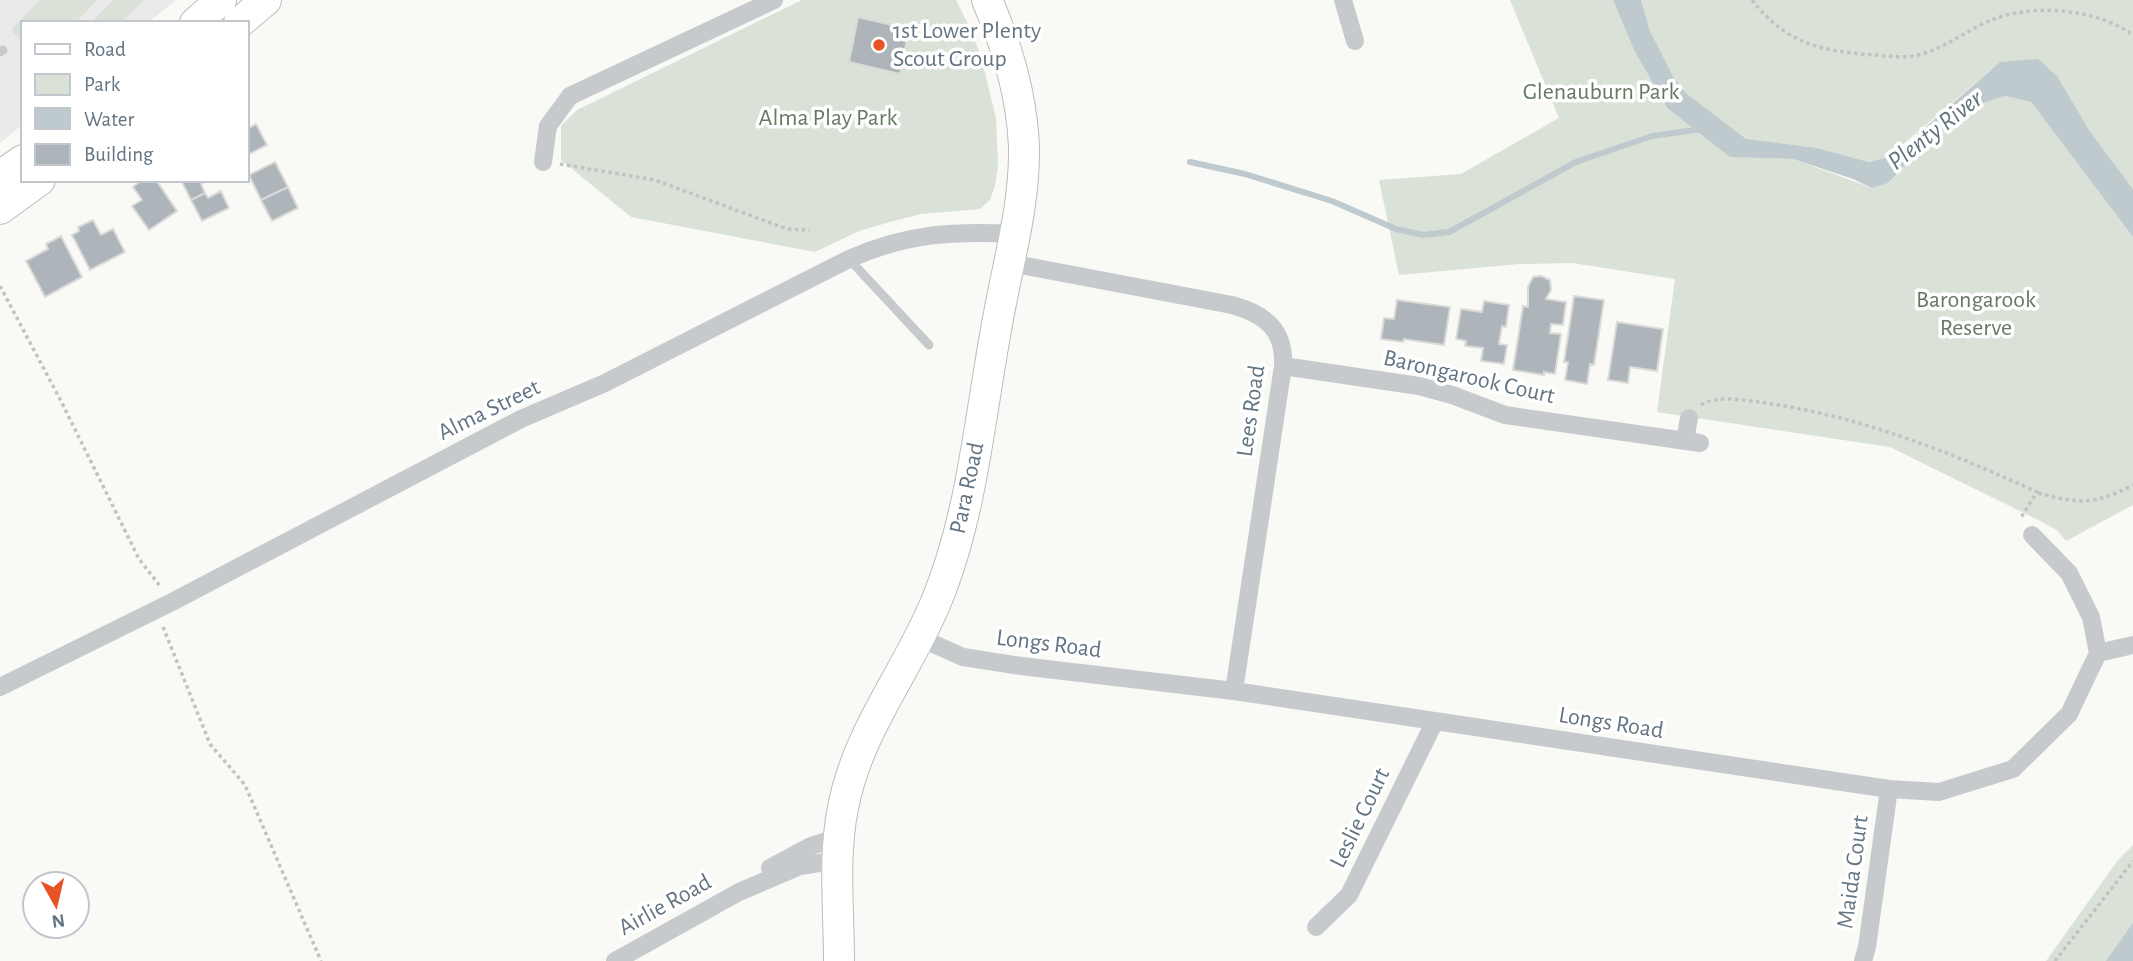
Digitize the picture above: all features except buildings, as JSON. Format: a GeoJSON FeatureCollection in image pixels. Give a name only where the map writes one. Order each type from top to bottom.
{"type":"FeatureCollection","features":[{"type":"Feature","properties":{"kind":"main road"},"geometry":{"type":"LineString","coordinates":[[197,21],[221,0]]}},
{"type":"Feature","properties":{"kind":"main road"},"geometry":{"type":"LineString","coordinates":[[241,21],[266,0]]}},
{"type":"Feature","properties":{"kind":"main road","name":"Para Road"},"geometry":{"type":"LineString","coordinates":[[839,961],[839,849],[842,809],[860,749],[920,638],[937,600],[962,520],[1016,234],[1023,175],[1019,99],[1007,50],[987,0]]}},
{"type":"Feature","properties":{"kind":"main road"},"geometry":{"type":"LineString","coordinates":[[0,176],[21,161]]}},
{"type":"Feature","properties":{"kind":"main road"},"geometry":{"type":"LineString","coordinates":[[0,209],[37,182]]}},
{"type":"Feature","properties":{"kind":"street"},"geometry":{"type":"LineString","coordinates":[[543,162],[548,126],[570,96],[774,0]]}},
{"type":"Feature","properties":{"kind":"street"},"geometry":{"type":"LineString","coordinates":[[1343,0],[1355,41]]}},
{"type":"Feature","properties":{"kind":"street","name":"Alma Street"},"geometry":{"type":"LineString","coordinates":[[0,687],[164,606],[522,419],[605,383],[849,258],[905,238],[958,232],[1016,234]]}},
{"type":"Feature","properties":{"kind":"street","name":"Lees Road"},"geometry":{"type":"LineString","coordinates":[[1010,263],[1247,309],[1259,316],[1277,334],[1284,351],[1283,366],[1234,691]]}},
{"type":"Feature","properties":{"kind":"street","name":"Barongarook Court"},"geometry":{"type":"LineString","coordinates":[[1283,366],[1419,386],[1505,415],[1692,442],[1693,413]]}},
{"type":"Feature","properties":{"kind":"street"},"geometry":{"type":"LineString","coordinates":[[2024,531],[2069,573],[2091,617],[2098,653],[2133,645]]}},
{"type":"Feature","properties":{"kind":"street","name":"Longs Road"},"geometry":{"type":"LineString","coordinates":[[920,638],[951,653],[984,660],[1234,691],[1889,789],[1939,792],[2013,769],[2069,714],[2098,653]]}},
{"type":"Feature","properties":{"kind":"street","name":"Leslie Court"},"geometry":{"type":"LineString","coordinates":[[1316,928],[1349,895],[1435,721]]}},
{"type":"Feature","properties":{"kind":"street","name":"Maida Court"},"geometry":{"type":"LineString","coordinates":[[1863,961],[1889,789]]}},
{"type":"Feature","properties":{"kind":"street","name":"Airlie Road"},"geometry":{"type":"LineString","coordinates":[[615,961],[739,892],[839,849]]}},
{"type":"Feature","properties":{"kind":"lane"},"geometry":{"type":"LineString","coordinates":[[849,258],[929,345]]}},
{"type":"Feature","properties":{"kind":"path"},"geometry":{"type":"LineString","coordinates":[[1752,0],[1763,15],[1803,43],[1828,50],[1898,57],[1919,55],[1939,48],[1992,19],[2027,12],[2054,10],[2079,13],[2105,20],[2133,35]]}},
{"type":"Feature","properties":{"kind":"path"},"geometry":{"type":"LineString","coordinates":[[543,162],[655,180],[787,229],[810,230]]}},
{"type":"Feature","properties":{"kind":"path"},"geometry":{"type":"LineString","coordinates":[[0,286],[164,606],[210,744],[244,785],[321,961]]}},
{"type":"Feature","properties":{"kind":"path"},"geometry":{"type":"LineString","coordinates":[[1693,413],[1706,401],[1738,399],[1796,407],[1842,418],[1962,458],[2037,492],[2064,499],[2090,502],[2109,497],[2133,485]]}},
{"type":"Feature","properties":{"kind":"path"},"geometry":{"type":"LineString","coordinates":[[2024,531],[2037,492]]}},
{"type":"Feature","properties":{"kind":"path"},"geometry":{"type":"LineString","coordinates":[[2055,961],[2133,861]]}},
{"type":"Feature","properties":{"kind":"shaded area"},"geometry":{"type":"Polygon","coordinates":[[[0,0],[176,0],[150,21],[21,21],[21,126],[0,143],[0,0]]]}},
{"type":"Feature","properties":{"kind":"green space"},"geometry":{"type":"Polygon","coordinates":[[[40,0],[97,0],[77,21],[21,21],[21,40],[11,30],[40,0]]]}},
{"type":"Feature","properties":{"kind":"green space"},"geometry":{"type":"Polygon","coordinates":[[[113,0],[144,0],[122,21],[92,21],[113,0]]]}},
{"type":"Feature","properties":{"kind":"green space","name":"Alma Play Park"},"geometry":{"type":"Polygon","coordinates":[[[802,0],[956,0],[973,34],[996,118],[998,166],[995,186],[990,200],[980,209],[921,214],[890,222],[859,231],[815,252],[631,217],[561,160],[561,126],[577,110],[802,0]]]}},
{"type":"Feature","properties":{"kind":"green space","name":"Barongarook Reserve"},"geometry":{"type":"Polygon","coordinates":[[[1510,0],[1613,0],[1634,50],[1667,108],[1730,156],[1793,159],[1872,188],[1888,183],[1945,123],[1971,107],[2005,96],[2031,102],[2133,237],[2133,505],[2066,541],[2057,530],[1890,447],[1657,412],[1675,279],[1572,263],[1519,264],[1399,275],[1379,180],[1461,174],[1559,118],[1510,0]]]}},
{"type":"Feature","properties":{"kind":"green space"},"geometry":{"type":"Polygon","coordinates":[[[1641,0],[2133,0],[2133,189],[2089,130],[2057,77],[2000,62],[1888,157],[1869,162],[1817,148],[1746,140],[1687,94],[1674,78],[1650,31],[1641,0]]]}},
{"type":"Feature","properties":{"kind":"green space"},"geometry":{"type":"Polygon","coordinates":[[[2133,845],[2133,961],[2046,961],[2118,860],[2133,845]]]}},
{"type":"Feature","properties":{"kind":"water","name":"Plenty River"},"geometry":{"type":"Polygon","coordinates":[[[1613,0],[1641,0],[1650,31],[1674,78],[1687,94],[1746,139],[1817,148],[1869,162],[1897,152],[2000,62],[2038,59],[2057,76],[2089,130],[2133,189],[2133,237],[2031,102],[2005,96],[1971,107],[1945,123],[1888,183],[1872,188],[1793,159],[1730,157],[1667,108],[1634,50],[1613,0]]]}},
{"type":"Feature","properties":{"kind":"water"},"geometry":{"type":"Polygon","coordinates":[[[2133,923],[2133,961],[2106,961],[2133,923]]]}},
{"type":"Feature","properties":{"kind":"waterway"},"geometry":{"type":"LineString","coordinates":[[1190,162],[1245,174],[1332,201],[1396,229],[1423,235],[1449,232],[1576,162],[1652,136],[1703,129]]}},
{"type":"Feature","properties":{"kind":"place","name":"1st Lower Plenty Scout Group"},"geometry":{"type":"Point","coordinates":[879,45]}},
{"type":"Feature","properties":{"kind":"park label","name":"Glenauburn Park"},"geometry":{"type":"Point","coordinates":[1601,92]}}]}
